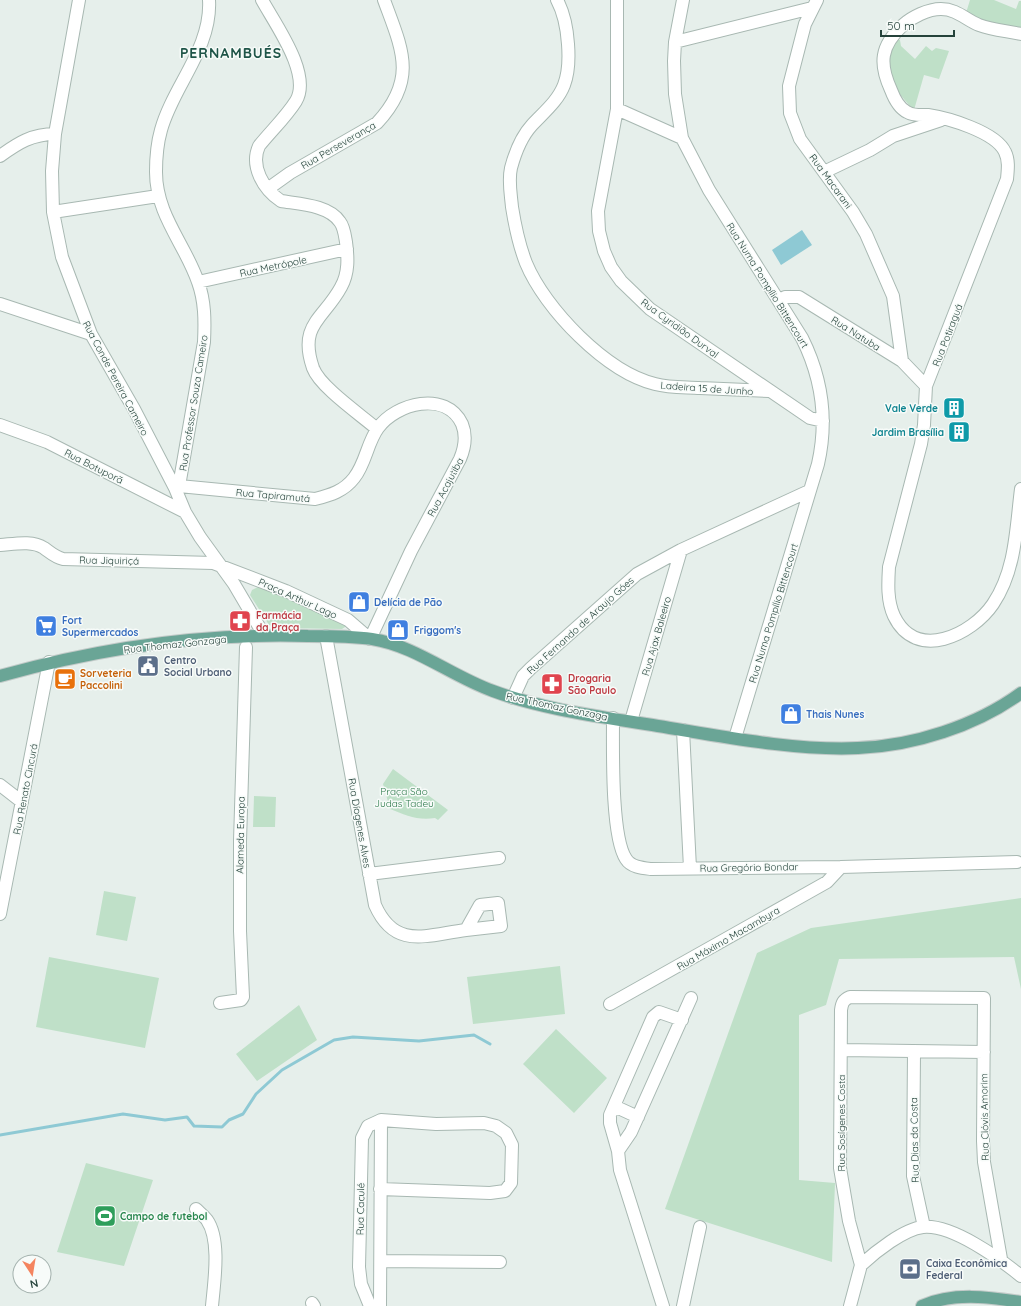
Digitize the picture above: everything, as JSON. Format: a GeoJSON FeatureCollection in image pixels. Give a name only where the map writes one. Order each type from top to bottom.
{"type":"FeatureCollection","features":[{"type":"Feature","properties":{"kind":"main road","name":"Rua Thomaz Gonzaga"},"geometry":{"type":"LineString","coordinates":[[0,676],[49,662],[107,651],[153,645],[264,635],[326,636],[370,639],[410,651],[475,684],[513,698],[683,730],[735,738],[833,748],[858,748],[915,740],[944,731],[997,708],[1021,693]]}},
{"type":"Feature","properties":{"kind":"main road"},"geometry":{"type":"LineString","coordinates":[[922,1306],[952,1298],[979,1297],[1021,1302]]}},
{"type":"Feature","properties":{"kind":"street","name":"Rua Conde Pereira Cameiro"},"geometry":{"type":"LineString","coordinates":[[79,0],[55,134],[52,171],[53,212],[62,257],[91,334],[177,487],[185,512],[200,537],[222,565],[264,635]]}},
{"type":"Feature","properties":{"kind":"street","name":"Rua Professor Souza Cameiro"},"geometry":{"type":"LineString","coordinates":[[177,487],[204,342],[206,319],[198,282],[165,217],[158,196],[156,174],[157,151],[161,130],[206,29],[209,0]]}},
{"type":"Feature","properties":{"kind":"street"},"geometry":{"type":"LineString","coordinates":[[262,0],[295,60],[301,78],[301,88],[296,100],[259,146],[256,154],[255,165],[259,175],[281,200],[305,205],[334,215],[341,222],[344,229],[347,249],[347,273],[341,287],[311,329],[308,344],[314,369],[320,380],[377,429]]}},
{"type":"Feature","properties":{"kind":"street","name":"Rua Perseverança"},"geometry":{"type":"LineString","coordinates":[[269,188],[290,173],[377,123],[387,112],[402,82],[404,67],[402,53],[384,0]]}},
{"type":"Feature","properties":{"kind":"street","name":"Ladeira 15 de Junho"},"geometry":{"type":"LineString","coordinates":[[557,0],[564,18],[568,40],[568,72],[564,86],[558,97],[530,127],[523,137],[515,156],[511,171],[511,195],[515,223],[526,263],[535,280],[568,324],[586,344],[606,359],[643,380],[669,387],[769,391]]}},
{"type":"Feature","properties":{"kind":"street","name":"Rua Cyridião Durval"},"geometry":{"type":"LineString","coordinates":[[617,0],[617,109],[598,211],[599,231],[604,251],[621,281],[650,309],[810,418],[824,421]]}},
{"type":"Feature","properties":{"kind":"street","name":"Rua Numa Pompílio Bittencourt"},"geometry":{"type":"LineString","coordinates":[[683,0],[675,42],[674,79],[682,138],[709,190],[779,300],[812,357],[822,396],[824,421],[822,446],[735,738]]}},
{"type":"Feature","properties":{"kind":"street"},"geometry":{"type":"LineString","coordinates":[[675,42],[814,4]]}},
{"type":"Feature","properties":{"kind":"street","name":"Rua Macarani"},"geometry":{"type":"LineString","coordinates":[[814,4],[805,24],[789,86],[790,113],[800,139],[853,212],[866,234],[885,276],[893,296],[902,361]]}},
{"type":"Feature","properties":{"kind":"street","name":"Rua Potiraguá"},"geometry":{"type":"LineString","coordinates":[[1021,34],[981,26],[956,12],[940,8],[909,20],[896,31],[888,43],[882,61],[886,80],[893,94],[906,112],[944,119],[968,126],[992,138],[1005,150],[1008,168],[1004,186],[926,386],[924,425],[921,444],[889,568],[887,585],[894,615],[906,631],[918,638],[930,641],[943,640],[969,628],[993,604],[1001,590],[1012,560],[1021,489]]}},
{"type":"Feature","properties":{"kind":"street"},"geometry":{"type":"LineString","coordinates":[[617,109],[682,138]]}},
{"type":"Feature","properties":{"kind":"street"},"geometry":{"type":"LineString","coordinates":[[824,172],[870,150],[893,136],[944,119]]}},
{"type":"Feature","properties":{"kind":"street"},"geometry":{"type":"LineString","coordinates":[[0,156],[24,140],[43,134],[55,134]]}},
{"type":"Feature","properties":{"kind":"street"},"geometry":{"type":"LineString","coordinates":[[53,212],[158,196]]}},
{"type":"Feature","properties":{"kind":"street","name":"Rua Metrópole"},"geometry":{"type":"LineString","coordinates":[[198,282],[347,249]]}},
{"type":"Feature","properties":{"kind":"street","name":"Rua Natuba"},"geometry":{"type":"LineString","coordinates":[[779,300],[785,297],[799,297],[902,361],[926,386]]}},
{"type":"Feature","properties":{"kind":"street"},"geometry":{"type":"LineString","coordinates":[[0,304],[91,334]]}},
{"type":"Feature","properties":{"kind":"street","name":"Rua Acajutiba"},"geometry":{"type":"LineString","coordinates":[[370,639],[411,551],[460,459],[465,448],[466,438],[459,418],[449,408],[439,403],[413,406],[396,412],[386,419],[377,429]]}},
{"type":"Feature","properties":{"kind":"street","name":"Rua Botuporã"},"geometry":{"type":"LineString","coordinates":[[0,425],[47,442],[185,512]]}},
{"type":"Feature","properties":{"kind":"street","name":"Rua Tapiramutá"},"geometry":{"type":"LineString","coordinates":[[177,487],[315,499],[331,495],[344,488],[354,477],[363,464],[377,429]]}},
{"type":"Feature","properties":{"kind":"street","name":"Rua Fernando de Araujo Góes"},"geometry":{"type":"LineString","coordinates":[[513,698],[523,676],[531,668],[621,587],[656,562],[809,491]]}},
{"type":"Feature","properties":{"kind":"street","name":"Rua Jiquiriçá"},"geometry":{"type":"LineString","coordinates":[[0,545],[38,545],[56,558],[63,559],[203,562],[222,565]]}},
{"type":"Feature","properties":{"kind":"street","name":"Rua Ajax Baleeiro"},"geometry":{"type":"LineString","coordinates":[[631,721],[681,550]]}},
{"type":"Feature","properties":{"kind":"street","name":"Praça Arthur Lago"},"geometry":{"type":"LineString","coordinates":[[222,565],[286,590],[348,620],[370,639]]}},
{"type":"Feature","properties":{"kind":"street","name":"Rua Díogenes Alves"},"geometry":{"type":"LineString","coordinates":[[326,636],[377,911],[384,922],[396,933],[414,936],[466,930]]}},
{"type":"Feature","properties":{"kind":"street","name":"Alameda Europa"},"geometry":{"type":"LineString","coordinates":[[220,1003],[241,1000],[243,997],[240,931],[240,841],[246,647]]}},
{"type":"Feature","properties":{"kind":"street","name":"Rua Renato Cincurá"},"geometry":{"type":"LineString","coordinates":[[0,914],[49,662]]}},
{"type":"Feature","properties":{"kind":"street","name":"Rua Gregório Bondar"},"geometry":{"type":"LineString","coordinates":[[613,718],[615,794],[618,835],[623,854],[626,860],[632,865],[640,867],[690,868],[841,867],[1017,862]]}},
{"type":"Feature","properties":{"kind":"street"},"geometry":{"type":"LineString","coordinates":[[683,730],[690,868]]}},
{"type":"Feature","properties":{"kind":"street"},"geometry":{"type":"LineString","coordinates":[[0,785],[22,802]]}},
{"type":"Feature","properties":{"kind":"street"},"geometry":{"type":"LineString","coordinates":[[369,874],[499,858]]}},
{"type":"Feature","properties":{"kind":"street","name":"Rua Máximo Macambyra"},"geometry":{"type":"LineString","coordinates":[[610,1004],[827,882],[841,867]]}},
{"type":"Feature","properties":{"kind":"street","name":"Rua Sosígenes Costa"},"geometry":{"type":"LineString","coordinates":[[861,1265],[854,1244],[840,1168],[842,1002],[850,997],[984,998]]}},
{"type":"Feature","properties":{"kind":"street"},"geometry":{"type":"LineString","coordinates":[[618,1151],[631,1132],[691,998]]}},
{"type":"Feature","properties":{"kind":"street","name":"Rua Clóvis Amorim"},"geometry":{"type":"LineString","coordinates":[[984,998],[984,1162],[1001,1259]]}},
{"type":"Feature","properties":{"kind":"street"},"geometry":{"type":"LineString","coordinates":[[663,1306],[620,1170],[618,1151],[610,1123],[614,1106],[655,1014],[664,1013],[682,1020]]}},
{"type":"Feature","properties":{"kind":"street"},"geometry":{"type":"LineString","coordinates":[[842,1050],[984,1052]]}},
{"type":"Feature","properties":{"kind":"street","name":"Rua Dias da Costa"},"geometry":{"type":"LineString","coordinates":[[914,1052],[913,1176],[924,1227]]}},
{"type":"Feature","properties":{"kind":"street"},"geometry":{"type":"LineString","coordinates":[[614,1106],[638,1117]]}},
{"type":"Feature","properties":{"kind":"street"},"geometry":{"type":"LineString","coordinates":[[380,1189],[490,1193],[505,1191],[511,1183],[512,1145],[506,1133],[496,1126],[484,1123],[436,1124],[381,1120]]}},
{"type":"Feature","properties":{"kind":"street","name":"Rua Caculé"},"geometry":{"type":"LineString","coordinates":[[370,1306],[361,1284],[359,1267],[362,1145],[364,1131],[368,1126],[381,1120],[380,1306]]}},
{"type":"Feature","properties":{"kind":"street"},"geometry":{"type":"LineString","coordinates":[[196,1209],[208,1221],[214,1236],[215,1256],[212,1306]]}},
{"type":"Feature","properties":{"kind":"street"},"geometry":{"type":"LineString","coordinates":[[683,1306],[700,1227]]}},
{"type":"Feature","properties":{"kind":"street"},"geometry":{"type":"LineString","coordinates":[[850,1306],[861,1265],[890,1242],[924,1227],[941,1230],[983,1247],[1001,1259],[1021,1276]]}},
{"type":"Feature","properties":{"kind":"street"},"geometry":{"type":"LineString","coordinates":[[381,1261],[500,1262]]}},
{"type":"Feature","properties":{"kind":"green space"},"geometry":{"type":"Polygon","coordinates":[[[970,0],[994,0],[1016,9],[1019,1],[1021,1],[1021,30],[989,24],[966,13],[970,0]]]}},
{"type":"Feature","properties":{"kind":"green space"},"geometry":{"type":"Polygon","coordinates":[[[893,39],[900,40],[901,46],[915,59],[926,46],[932,51],[936,48],[949,51],[939,79],[924,75],[914,110],[897,90],[889,73],[888,61],[893,39]]]}},
{"type":"Feature","properties":{"kind":"green space"},"geometry":{"type":"Polygon","coordinates":[[[260,586],[345,625],[345,627],[342,629],[281,628],[269,625],[250,595],[252,590],[260,586]]]}},
{"type":"Feature","properties":{"kind":"green space","name":"Praça São Judas Tadeu"},"geometry":{"type":"Polygon","coordinates":[[[393,769],[448,810],[438,820],[435,818],[423,819],[412,817],[390,809],[383,784],[393,769]]]}},
{"type":"Feature","properties":{"kind":"green space"},"geometry":{"type":"Polygon","coordinates":[[[254,796],[276,797],[275,827],[253,827],[254,796]]]}},
{"type":"Feature","properties":{"kind":"green space"},"geometry":{"type":"Polygon","coordinates":[[[104,891],[136,897],[127,941],[96,935],[104,891]]]}},
{"type":"Feature","properties":{"kind":"green space"},"geometry":{"type":"Polygon","coordinates":[[[1021,898],[1021,989],[1014,957],[839,959],[826,1005],[799,1015],[799,1180],[835,1183],[832,1262],[665,1209],[757,953],[811,928],[1021,898]]]}},
{"type":"Feature","properties":{"kind":"green space"},"geometry":{"type":"Polygon","coordinates":[[[49,957],[159,978],[145,1048],[36,1027],[49,957]]]}},
{"type":"Feature","properties":{"kind":"green space"},"geometry":{"type":"Polygon","coordinates":[[[560,966],[565,1014],[473,1024],[467,977],[560,966]]]}},
{"type":"Feature","properties":{"kind":"green space"},"geometry":{"type":"Polygon","coordinates":[[[299,1005],[317,1040],[257,1081],[236,1054],[299,1005]]]}},
{"type":"Feature","properties":{"kind":"green space"},"geometry":{"type":"Polygon","coordinates":[[[556,1029],[607,1078],[574,1113],[523,1064],[556,1029]]]}},
{"type":"Feature","properties":{"kind":"green space","name":"Campo de futebol"},"geometry":{"type":"Polygon","coordinates":[[[86,1163],[153,1180],[124,1266],[57,1252],[86,1163]]]}},
{"type":"Feature","properties":{"kind":"water"},"geometry":{"type":"Polygon","coordinates":[[[802,230],[812,245],[781,265],[772,250],[802,230]]]}},
{"type":"Feature","properties":{"kind":"waterway"},"geometry":{"type":"LineString","coordinates":[[0,1135],[123,1114],[165,1120],[187,1117],[194,1126],[222,1127],[229,1120],[243,1114],[256,1094],[282,1070],[334,1040],[353,1037],[419,1041],[474,1035],[490,1044]]}},
{"type":"Feature","properties":{"kind":"place","name":"Vale Verde"},"geometry":{"type":"Point","coordinates":[954,408]}},
{"type":"Feature","properties":{"kind":"place","name":"Jardim Brasília"},"geometry":{"type":"Point","coordinates":[959,432]}},
{"type":"Feature","properties":{"kind":"place","name":"Delícia de Pão"},"geometry":{"type":"Point","coordinates":[359,602]}},
{"type":"Feature","properties":{"kind":"place","name":"Farmácia da Praça"},"geometry":{"type":"Point","coordinates":[240,621]}},
{"type":"Feature","properties":{"kind":"place","name":"Fort Supermercados"},"geometry":{"type":"Point","coordinates":[46,626]}},
{"type":"Feature","properties":{"kind":"place","name":"Friggom's"},"geometry":{"type":"Point","coordinates":[398,630]}},
{"type":"Feature","properties":{"kind":"place","name":"Centro Social Urbano"},"geometry":{"type":"Point","coordinates":[148,666]}},
{"type":"Feature","properties":{"kind":"place","name":"Sorveteria Paccolini"},"geometry":{"type":"Point","coordinates":[65,679]}},
{"type":"Feature","properties":{"kind":"place","name":"Drogaria São Paulo"},"geometry":{"type":"Point","coordinates":[552,684]}},
{"type":"Feature","properties":{"kind":"place","name":"Thais Nunes"},"geometry":{"type":"Point","coordinates":[791,714]}},
{"type":"Feature","properties":{"kind":"place","name":"Campo de futebol"},"geometry":{"type":"Point","coordinates":[105,1216]}},
{"type":"Feature","properties":{"kind":"place","name":"Caixa Econômica Federal"},"geometry":{"type":"Point","coordinates":[910,1269]}},
{"type":"Feature","properties":{"kind":"district","name":"PERNAMBUÉS"},"geometry":{"type":"Point","coordinates":[231,53]}}]}
